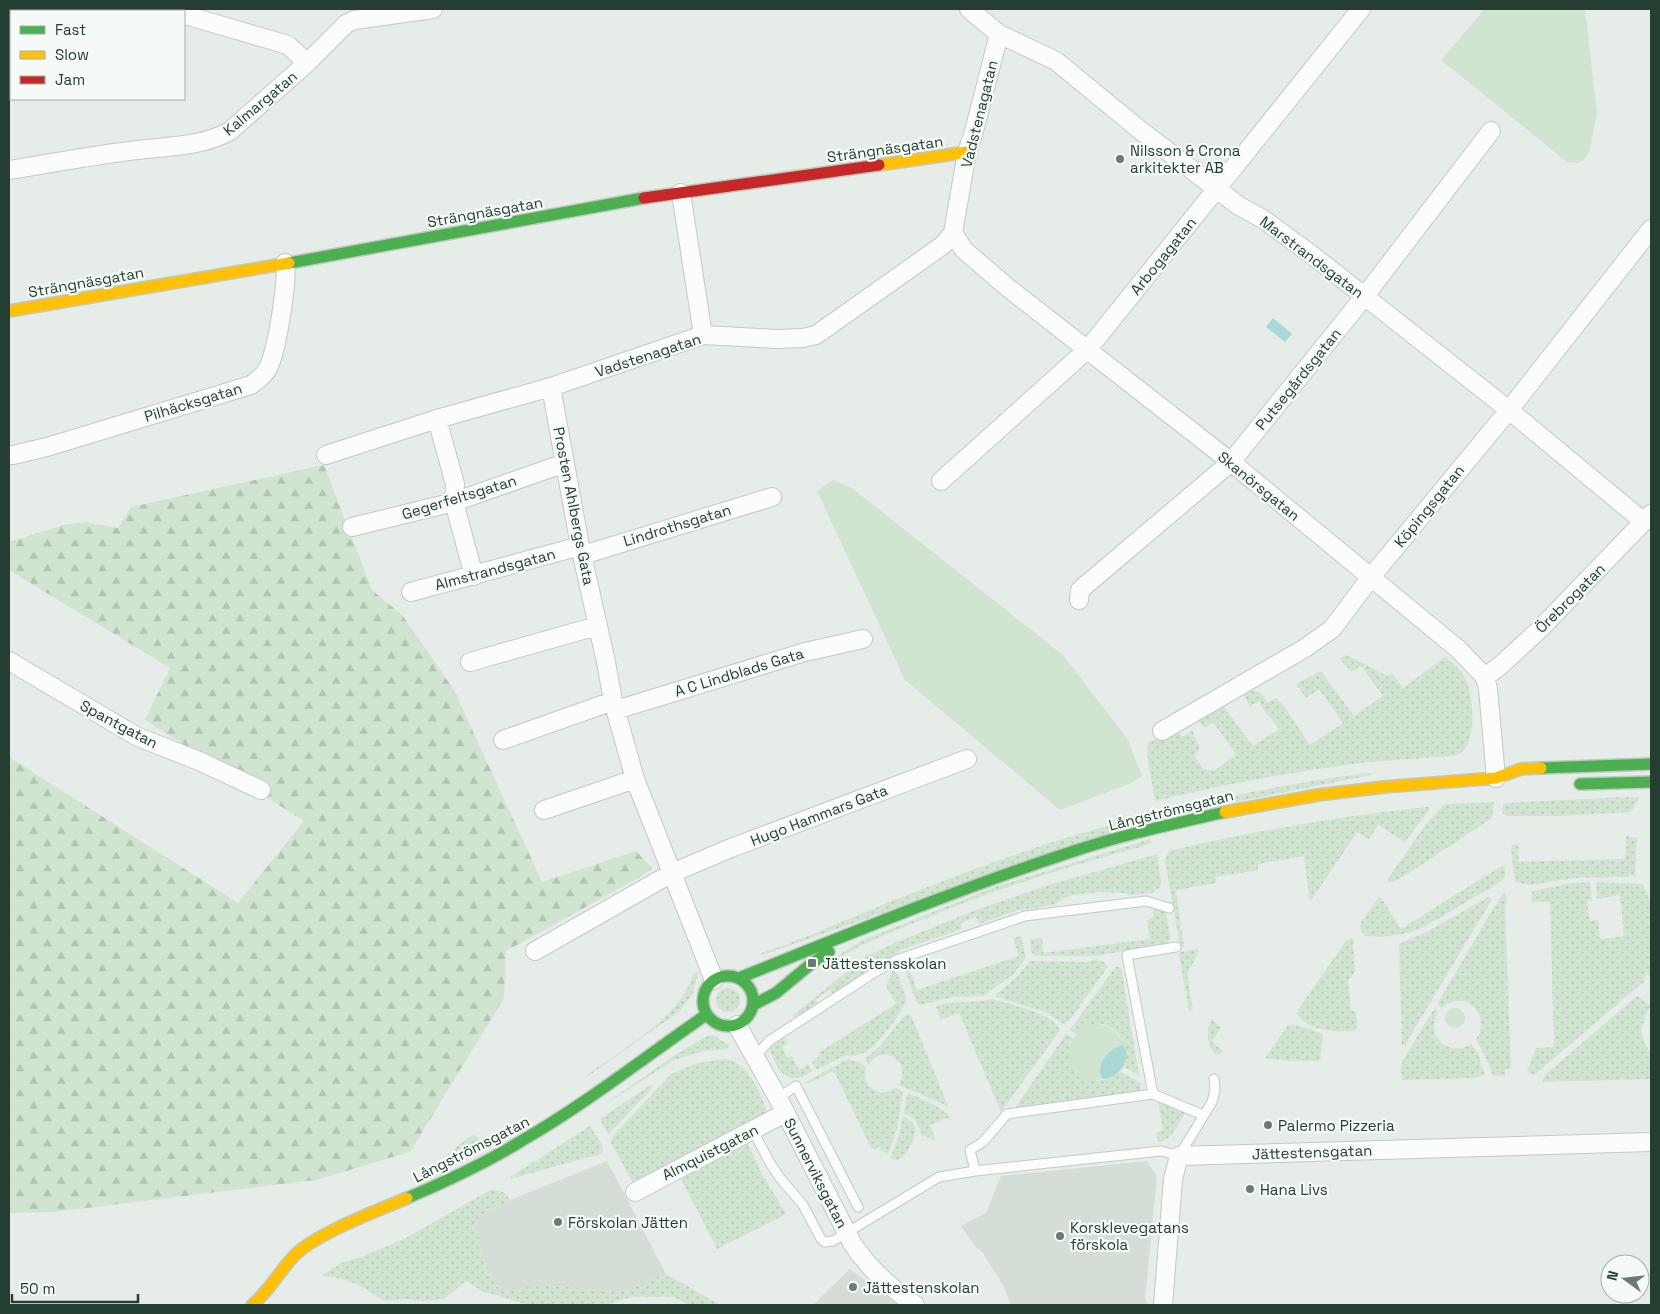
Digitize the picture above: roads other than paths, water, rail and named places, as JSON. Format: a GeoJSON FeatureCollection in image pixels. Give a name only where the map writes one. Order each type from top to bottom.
{"type":"FeatureCollection","features":[{"type":"Feature","properties":{"kind":"street","name":"Kalmargatan"},"geometry":{"type":"LineString","coordinates":[[9,170],[123,151],[188,144],[219,137],[230,131],[307,63],[346,24],[354,20],[434,9]]}},
{"type":"Feature","properties":{"kind":"street","name":"Marstrandsgatan"},"geometry":{"type":"LineString","coordinates":[[969,9],[999,34],[1056,61],[1140,130],[1239,206],[1264,219],[1306,250],[1648,518]]}},
{"type":"Feature","properties":{"kind":"street","name":"Arbogagatan"},"geometry":{"type":"LineString","coordinates":[[941,480],[1088,349],[1361,9]]}},
{"type":"Feature","properties":{"kind":"street"},"geometry":{"type":"LineString","coordinates":[[185,14],[288,45],[307,63]]}},
{"type":"Feature","properties":{"kind":"street","name":"Vadstenagatan"},"geometry":{"type":"LineString","coordinates":[[326,455],[437,419],[551,387],[703,335],[777,339],[803,338],[816,335],[943,245],[953,233],[967,152],[999,34]]}},
{"type":"Feature","properties":{"kind":"street","name":"Putsegårdsgatan"},"geometry":{"type":"LineString","coordinates":[[1079,600],[1080,590],[1231,462],[1364,296],[1491,131]]}},
{"type":"Feature","properties":{"kind":"street","name":"Strängnäsgatan"},"geometry":{"type":"LineString","coordinates":[[9,311],[498,226],[633,200],[967,152]]}},
{"type":"Feature","properties":{"kind":"street"},"geometry":{"type":"LineString","coordinates":[[681,193],[703,335]]}},
{"type":"Feature","properties":{"kind":"street","name":"Köpingsgatan"},"geometry":{"type":"LineString","coordinates":[[1162,731],[1258,676],[1332,629],[1371,577],[1509,410],[1651,230]]}},
{"type":"Feature","properties":{"kind":"street","name":"Skanörsgatan"},"geometry":{"type":"LineString","coordinates":[[953,233],[964,250],[1231,462],[1458,649],[1485,677]]}},
{"type":"Feature","properties":{"kind":"street","name":"Pilhäcksgatan"},"geometry":{"type":"LineString","coordinates":[[9,455],[40,449],[250,384],[261,378],[269,367],[274,348],[283,297],[286,271],[284,263]]}},
{"type":"Feature","properties":{"kind":"street","name":"Prosten Ahlbergs Gata"},"geometry":{"type":"LineString","coordinates":[[551,387],[597,626],[615,705],[636,779],[714,980]]}},
{"type":"Feature","properties":{"kind":"street"},"geometry":{"type":"LineString","coordinates":[[437,419],[455,484],[454,502],[474,576]]}},
{"type":"Feature","properties":{"kind":"street","name":"Gegerfeltsgatan"},"geometry":{"type":"LineString","coordinates":[[352,527],[454,502],[566,463]]}},
{"type":"Feature","properties":{"kind":"street","name":"Lindrothsgatan"},"geometry":{"type":"LineString","coordinates":[[582,550],[772,496]]}},
{"type":"Feature","properties":{"kind":"street","name":"Örebrogatan"},"geometry":{"type":"LineString","coordinates":[[1485,677],[1540,629],[1648,518]]}},
{"type":"Feature","properties":{"kind":"street","name":"Almstrandsgatan"},"geometry":{"type":"LineString","coordinates":[[410,592],[582,550]]}},
{"type":"Feature","properties":{"kind":"street"},"geometry":{"type":"LineString","coordinates":[[470,662],[597,626]]}},
{"type":"Feature","properties":{"kind":"street","name":"A C Lindblads Gata"},"geometry":{"type":"LineString","coordinates":[[615,705],[805,652],[863,639]]}},
{"type":"Feature","properties":{"kind":"street","name":"Spantgatan"},"geometry":{"type":"LineString","coordinates":[[9,661],[138,737],[199,761],[261,790]]}},
{"type":"Feature","properties":{"kind":"street"},"geometry":{"type":"LineString","coordinates":[[1485,677],[1488,689],[1496,778]]}},
{"type":"Feature","properties":{"kind":"street"},"geometry":{"type":"LineString","coordinates":[[503,740],[615,705]]}},
{"type":"Feature","properties":{"kind":"street","name":"Hugo Hammars Gata"},"geometry":{"type":"LineString","coordinates":[[672,873],[731,848],[967,759]]}},
{"type":"Feature","properties":{"kind":"street","name":"Långströmsgatan"},"geometry":{"type":"LineString","coordinates":[[714,980],[724,976],[739,978],[948,894],[1073,851],[1178,822],[1231,810],[1318,795],[1384,787],[1496,778],[1520,769],[1651,764]]}},
{"type":"Feature","properties":{"kind":"street","name":"Långströmsgatan"},"geometry":{"type":"LineString","coordinates":[[1496,778],[1513,783]]}},
{"type":"Feature","properties":{"kind":"street"},"geometry":{"type":"LineString","coordinates":[[544,810],[636,779]]}},
{"type":"Feature","properties":{"kind":"street"},"geometry":{"type":"LineString","coordinates":[[1572,784],[1651,782]]}},
{"type":"Feature","properties":{"kind":"street"},"geometry":{"type":"LineString","coordinates":[[535,951],[672,873]]}},
{"type":"Feature","properties":{"kind":"street","name":"Långströmsgatan"},"geometry":{"type":"LineString","coordinates":[[737,1025],[746,1019],[753,1005],[776,993],[812,963],[867,928]]}},
{"type":"Feature","properties":{"kind":"street"},"geometry":{"type":"LineString","coordinates":[[739,978],[752,992],[753,1005]]}},
{"type":"Feature","properties":{"kind":"street"},"geometry":{"type":"LineString","coordinates":[[714,980],[706,987],[703,997],[703,1008],[706,1015],[712,1021],[722,1026],[737,1025]]}},
{"type":"Feature","properties":{"kind":"street","name":"Långströmsgatan"},"geometry":{"type":"LineString","coordinates":[[252,1305],[262,1298],[302,1249],[339,1227],[444,1182],[496,1156],[560,1118],[706,1015]]}},
{"type":"Feature","properties":{"kind":"street","name":"Sunnerviksgatan"},"geometry":{"type":"LineString","coordinates":[[737,1025],[863,1260],[887,1284],[915,1305]]}},
{"type":"Feature","properties":{"kind":"street","name":"Almquistgatan"},"geometry":{"type":"LineString","coordinates":[[635,1192],[753,1130],[781,1105]]}},
{"type":"Feature","properties":{"kind":"street","name":"Jättestensgatan"},"geometry":{"type":"LineString","coordinates":[[1179,1156],[1651,1142]]}},
{"type":"Feature","properties":{"kind":"street"},"geometry":{"type":"LineString","coordinates":[[1163,1305],[1173,1178],[1179,1156]]}},
{"type":"Feature","properties":{"kind":"lane"},"geometry":{"type":"LineString","coordinates":[[755,1057],[769,1041],[874,972],[899,959],[1025,916],[1146,902],[1170,908]]}},
{"type":"Feature","properties":{"kind":"lane"},"geometry":{"type":"LineString","coordinates":[[1154,1094],[1127,955],[1176,947]]}},
{"type":"Feature","properties":{"kind":"lane"},"geometry":{"type":"LineString","coordinates":[[1179,1156],[1212,1102],[1215,1090],[1214,1079]]}},
{"type":"Feature","properties":{"kind":"lane"},"geometry":{"type":"LineString","coordinates":[[781,1105],[796,1086],[858,1207]]}},
{"type":"Feature","properties":{"kind":"lane"},"geometry":{"type":"LineString","coordinates":[[975,1171],[970,1150],[982,1142],[1007,1114],[1154,1094],[1203,1115]]}},
{"type":"Feature","properties":{"kind":"lane","name":"Jättestensgatan"},"geometry":{"type":"LineString","coordinates":[[753,1130],[770,1163],[802,1205],[821,1239],[825,1242],[833,1241],[866,1223],[940,1177],[975,1171],[1161,1151],[1179,1156]]}},
{"type":"Feature","properties":{"kind":"water"},"geometry":{"type":"Polygon","coordinates":[[[1273,318],[1292,334],[1285,342],[1266,327],[1273,318]]]}},
{"type":"Feature","properties":{"kind":"water"},"geometry":{"type":"Polygon","coordinates":[[[1123,1045],[1126,1050],[1126,1056],[1123,1067],[1114,1076],[1102,1079],[1100,1068],[1102,1062],[1108,1053],[1123,1045]]]}},
{"type":"Feature","properties":{"kind":"place","name":"Nilsson & Crona arkitekter AB"},"geometry":{"type":"Point","coordinates":[1120,159]}},
{"type":"Feature","properties":{"kind":"place","name":"Jättestensskolan"},"geometry":{"type":"Point","coordinates":[812,963]}},
{"type":"Feature","properties":{"kind":"place","name":"Palermo Pizzeria"},"geometry":{"type":"Point","coordinates":[1268,1125]}},
{"type":"Feature","properties":{"kind":"place","name":"Hana Livs"},"geometry":{"type":"Point","coordinates":[1250,1189]}},
{"type":"Feature","properties":{"kind":"place","name":"Förskolan Jätten"},"geometry":{"type":"Point","coordinates":[558,1222]}},
{"type":"Feature","properties":{"kind":"place","name":"Korsklevegatans förskola"},"geometry":{"type":"Point","coordinates":[1060,1236]}},
{"type":"Feature","properties":{"kind":"place","name":"Jättestenskolan"},"geometry":{"type":"Point","coordinates":[853,1287]}}]}
